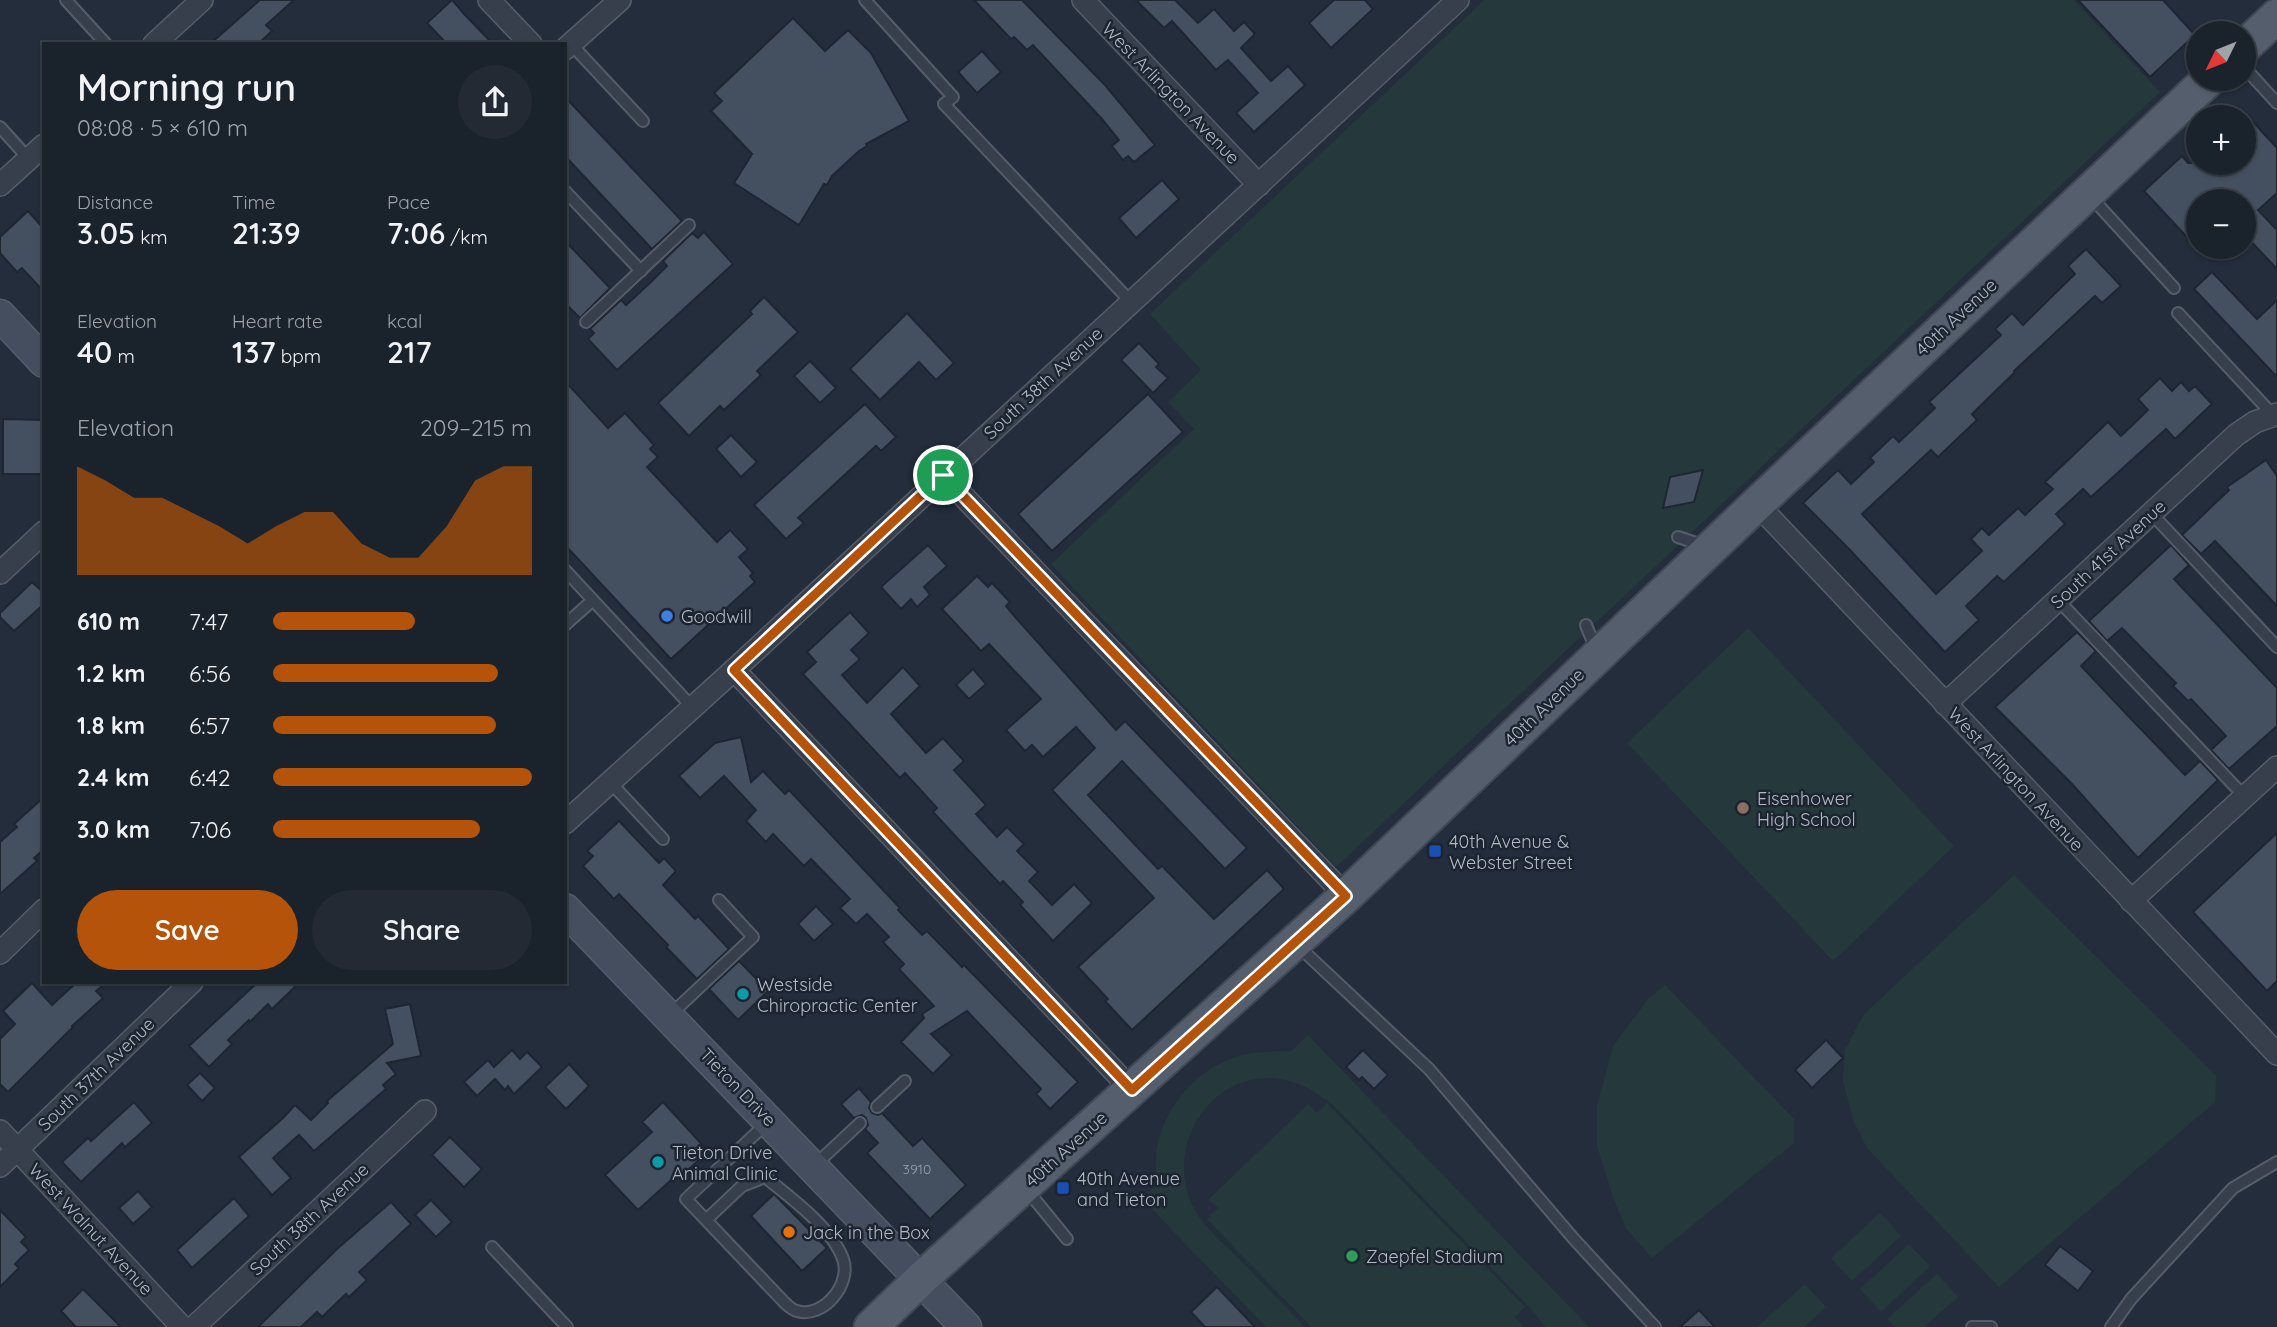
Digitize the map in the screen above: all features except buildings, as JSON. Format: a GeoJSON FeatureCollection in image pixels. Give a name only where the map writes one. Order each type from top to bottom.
{"type":"FeatureCollection","features":[{"type":"Feature","properties":{"kind":"main road"},"geometry":{"type":"LineString","coordinates":[[2256,36],[2277,16]]}},
{"type":"Feature","properties":{"kind":"main road","name":"40th Avenue"},"geometry":{"type":"LineString","coordinates":[[871,1327],[1346,896],[1592,640],[1711,548],[2196,91]]}},
{"type":"Feature","properties":{"kind":"main road"},"geometry":{"type":"LineString","coordinates":[[0,315],[42,360]]}},
{"type":"Feature","properties":{"kind":"main road","name":"Tieton Drive"},"geometry":{"type":"LineString","coordinates":[[567,911],[966,1327]]}},
{"type":"Feature","properties":{"kind":"street"},"geometry":{"type":"LineString","coordinates":[[156,42],[202,0]]}},
{"type":"Feature","properties":{"kind":"street"},"geometry":{"type":"LineString","coordinates":[[489,0],[529,42]]}},
{"type":"Feature","properties":{"kind":"street"},"geometry":{"type":"LineString","coordinates":[[568,47],[620,0]]}},
{"type":"Feature","properties":{"kind":"street","name":"West Arlington Avenue"},"geometry":{"type":"LineString","coordinates":[[1083,0],[1259,185]]}},
{"type":"Feature","properties":{"kind":"street","name":"South 38th Avenue"},"geometry":{"type":"LineString","coordinates":[[567,821],[1458,0]]}},
{"type":"Feature","properties":{"kind":"street"},"geometry":{"type":"LineString","coordinates":[[0,184],[36,152]]}},
{"type":"Feature","properties":{"kind":"street","name":"South 41st Avenue"},"geometry":{"type":"LineString","coordinates":[[1945,704],[2236,435],[2255,422],[2276,417]]}},
{"type":"Feature","properties":{"kind":"street"},"geometry":{"type":"LineString","coordinates":[[943,475],[1346,896]]}},
{"type":"Feature","properties":{"kind":"street","name":"West Arlington Avenue"},"geometry":{"type":"LineString","coordinates":[[1757,504],[2277,1054]]}},
{"type":"Feature","properties":{"kind":"street"},"geometry":{"type":"LineString","coordinates":[[0,573],[42,534]]}},
{"type":"Feature","properties":{"kind":"street"},"geometry":{"type":"LineString","coordinates":[[734,670],[1132,1090]]}},
{"type":"Feature","properties":{"kind":"street"},"geometry":{"type":"LineString","coordinates":[[2131,901],[2275,772]]}},
{"type":"Feature","properties":{"kind":"street"},"geometry":{"type":"LineString","coordinates":[[0,953],[42,912]]}},
{"type":"Feature","properties":{"kind":"street","name":"South 37th Avenue"},"geometry":{"type":"LineString","coordinates":[[0,1166],[190,984]]}},
{"type":"Feature","properties":{"kind":"street","name":"South 38th Avenue"},"geometry":{"type":"LineString","coordinates":[[194,1327],[425,1111]]}},
{"type":"Feature","properties":{"kind":"street","name":"West Walnut Avenue"},"geometry":{"type":"LineString","coordinates":[[0,1131],[182,1327]]}},
{"type":"Feature","properties":{"kind":"lane"},"geometry":{"type":"LineString","coordinates":[[66,0],[104,42]]}},
{"type":"Feature","properties":{"kind":"lane"},"geometry":{"type":"LineString","coordinates":[[865,0],[953,97],[944,104],[1131,302]]}},
{"type":"Feature","properties":{"kind":"lane"},"geometry":{"type":"LineString","coordinates":[[568,47],[643,121]]}},
{"type":"Feature","properties":{"kind":"lane"},"geometry":{"type":"LineString","coordinates":[[2256,80],[2277,103]]}},
{"type":"Feature","properties":{"kind":"lane"},"geometry":{"type":"LineString","coordinates":[[0,127],[36,152]]}},
{"type":"Feature","properties":{"kind":"lane"},"geometry":{"type":"LineString","coordinates":[[567,193],[641,271]]}},
{"type":"Feature","properties":{"kind":"lane"},"geometry":{"type":"LineString","coordinates":[[2088,193],[2174,288]]}},
{"type":"Feature","properties":{"kind":"lane"},"geometry":{"type":"LineString","coordinates":[[586,322],[690,225]]}},
{"type":"Feature","properties":{"kind":"lane"},"geometry":{"type":"LineString","coordinates":[[2178,313],[2276,417]]}},
{"type":"Feature","properties":{"kind":"lane"},"geometry":{"type":"LineString","coordinates":[[2151,513],[2277,647]]}},
{"type":"Feature","properties":{"kind":"lane"},"geometry":{"type":"LineString","coordinates":[[1678,537],[1711,548]]}},
{"type":"Feature","properties":{"kind":"lane"},"geometry":{"type":"LineString","coordinates":[[567,572],[692,708]]}},
{"type":"Feature","properties":{"kind":"lane"},"geometry":{"type":"LineString","coordinates":[[567,623],[593,600]]}},
{"type":"Feature","properties":{"kind":"lane"},"geometry":{"type":"LineString","coordinates":[[2058,600],[2245,797]]}},
{"type":"Feature","properties":{"kind":"lane"},"geometry":{"type":"LineString","coordinates":[[610,782],[663,839]]}},
{"type":"Feature","properties":{"kind":"lane"},"geometry":{"type":"LineString","coordinates":[[669,1016],[753,937],[719,900]]}},
{"type":"Feature","properties":{"kind":"lane"},"geometry":{"type":"LineString","coordinates":[[1294,943],[1429,1069],[1573,1238],[1655,1327]]}},
{"type":"Feature","properties":{"kind":"lane"},"geometry":{"type":"LineString","coordinates":[[877,1107],[905,1081]]}},
{"type":"Feature","properties":{"kind":"lane"},"geometry":{"type":"LineString","coordinates":[[706,1220],[742,1186],[765,1177],[797,1203],[836,1245],[844,1261],[845,1278],[835,1296],[819,1309],[800,1312],[793,1310],[706,1220],[686,1199],[770,1120]]}},
{"type":"Feature","properties":{"kind":"lane"},"geometry":{"type":"LineString","coordinates":[[814,1167],[860,1123]]}},
{"type":"Feature","properties":{"kind":"lane"},"geometry":{"type":"LineString","coordinates":[[2111,1327],[2131,1299],[2233,1188],[2277,1162]]}},
{"type":"Feature","properties":{"kind":"lane"},"geometry":{"type":"LineString","coordinates":[[1024,1187],[1067,1240]]}},
{"type":"Feature","properties":{"kind":"lane"},"geometry":{"type":"LineString","coordinates":[[492,1247],[567,1327]]}},
{"type":"Feature","properties":{"kind":"lane"},"geometry":{"type":"LineString","coordinates":[[1972,1327],[1991,1327]]}},
{"type":"Feature","properties":{"kind":"green space"},"geometry":{"type":"Polygon","coordinates":[[[1484,0],[2074,0],[2160,92],[1336,867],[1051,564],[1194,429],[1168,402],[1201,370],[1150,314],[1484,0]]]}},
{"type":"Feature","properties":{"kind":"green space"},"geometry":{"type":"Polygon","coordinates":[[[1748,628],[1954,846],[1833,961],[1627,743],[1748,628]]]}},
{"type":"Feature","properties":{"kind":"green space"},"geometry":{"type":"Polygon","coordinates":[[[2014,875],[2216,1076],[2215,1102],[1999,1287],[1867,1148],[1854,1122],[1843,1082],[1845,1050],[1864,1014],[2014,875]]]}},
{"type":"Feature","properties":{"kind":"green space"},"geometry":{"type":"Polygon","coordinates":[[[1665,985],[1794,1119],[1794,1143],[1652,1258],[1626,1228],[1614,1200],[1597,1146],[1597,1106],[1613,1046],[1649,998],[1665,985]]]}},
{"type":"Feature","properties":{"kind":"green space"},"geometry":{"type":"Polygon","coordinates":[[[1308,1035],[1589,1327],[1545,1327],[1533,1311],[1333,1105],[1296,1083],[1281,1079],[1257,1079],[1235,1085],[1217,1097],[1202,1113],[1191,1133],[1185,1154],[1185,1177],[1190,1200],[1205,1224],[1305,1327],[1266,1327],[1142,1199],[1158,1183],[1156,1162],[1165,1122],[1189,1087],[1223,1062],[1260,1052],[1291,1051],[1308,1035]]]}},
{"type":"Feature","properties":{"kind":"green space"},"geometry":{"type":"Polygon","coordinates":[[[1327,1103],[1525,1307],[1515,1317],[1522,1327],[1311,1327],[1207,1219],[1218,1208],[1209,1199],[1308,1104],[1317,1113],[1327,1103]]]}},
{"type":"Feature","properties":{"kind":"green space"},"geometry":{"type":"Polygon","coordinates":[[[1880,1213],[1901,1236],[1852,1281],[1831,1258],[1880,1213]]]}},
{"type":"Feature","properties":{"kind":"green space"},"geometry":{"type":"Polygon","coordinates":[[[1909,1244],[1930,1266],[1881,1312],[1860,1289],[1909,1244]]]}},
{"type":"Feature","properties":{"kind":"green space"},"geometry":{"type":"Polygon","coordinates":[[[1937,1274],[1958,1297],[1924,1327],[1895,1327],[1887,1319],[1937,1274]]]}},
{"type":"Feature","properties":{"kind":"green space"},"geometry":{"type":"Polygon","coordinates":[[[1805,1284],[1826,1307],[1804,1327],[1757,1327],[1805,1284]]]}},
{"type":"Feature","properties":{"kind":"place","name":"Goodwill"},"geometry":{"type":"Point","coordinates":[667,616]}},
{"type":"Feature","properties":{"kind":"place","name":"Eisenhower High School"},"geometry":{"type":"Point","coordinates":[1743,808]}},
{"type":"Feature","properties":{"kind":"place","name":"40th Avenue & Webster Street"},"geometry":{"type":"Point","coordinates":[1435,851]}},
{"type":"Feature","properties":{"kind":"place","name":"Westside Chiropractic Center"},"geometry":{"type":"Point","coordinates":[743,994]}},
{"type":"Feature","properties":{"kind":"place","name":"Tieton Drive Animal Clinic"},"geometry":{"type":"Point","coordinates":[658,1162]}},
{"type":"Feature","properties":{"kind":"place","name":"40th Avenue and Tieton"},"geometry":{"type":"Point","coordinates":[1063,1188]}},
{"type":"Feature","properties":{"kind":"place","name":"Jack in the Box"},"geometry":{"type":"Point","coordinates":[789,1232]}},
{"type":"Feature","properties":{"kind":"place","name":"Zaepfel Stadium"},"geometry":{"type":"Point","coordinates":[1352,1256]}},
{"type":"Feature","properties":{"kind":"route"},"geometry":{"type":"LineString","coordinates":[[943,475],[1346,896],[1132,1090],[734,670],[943,475]]}}]}
